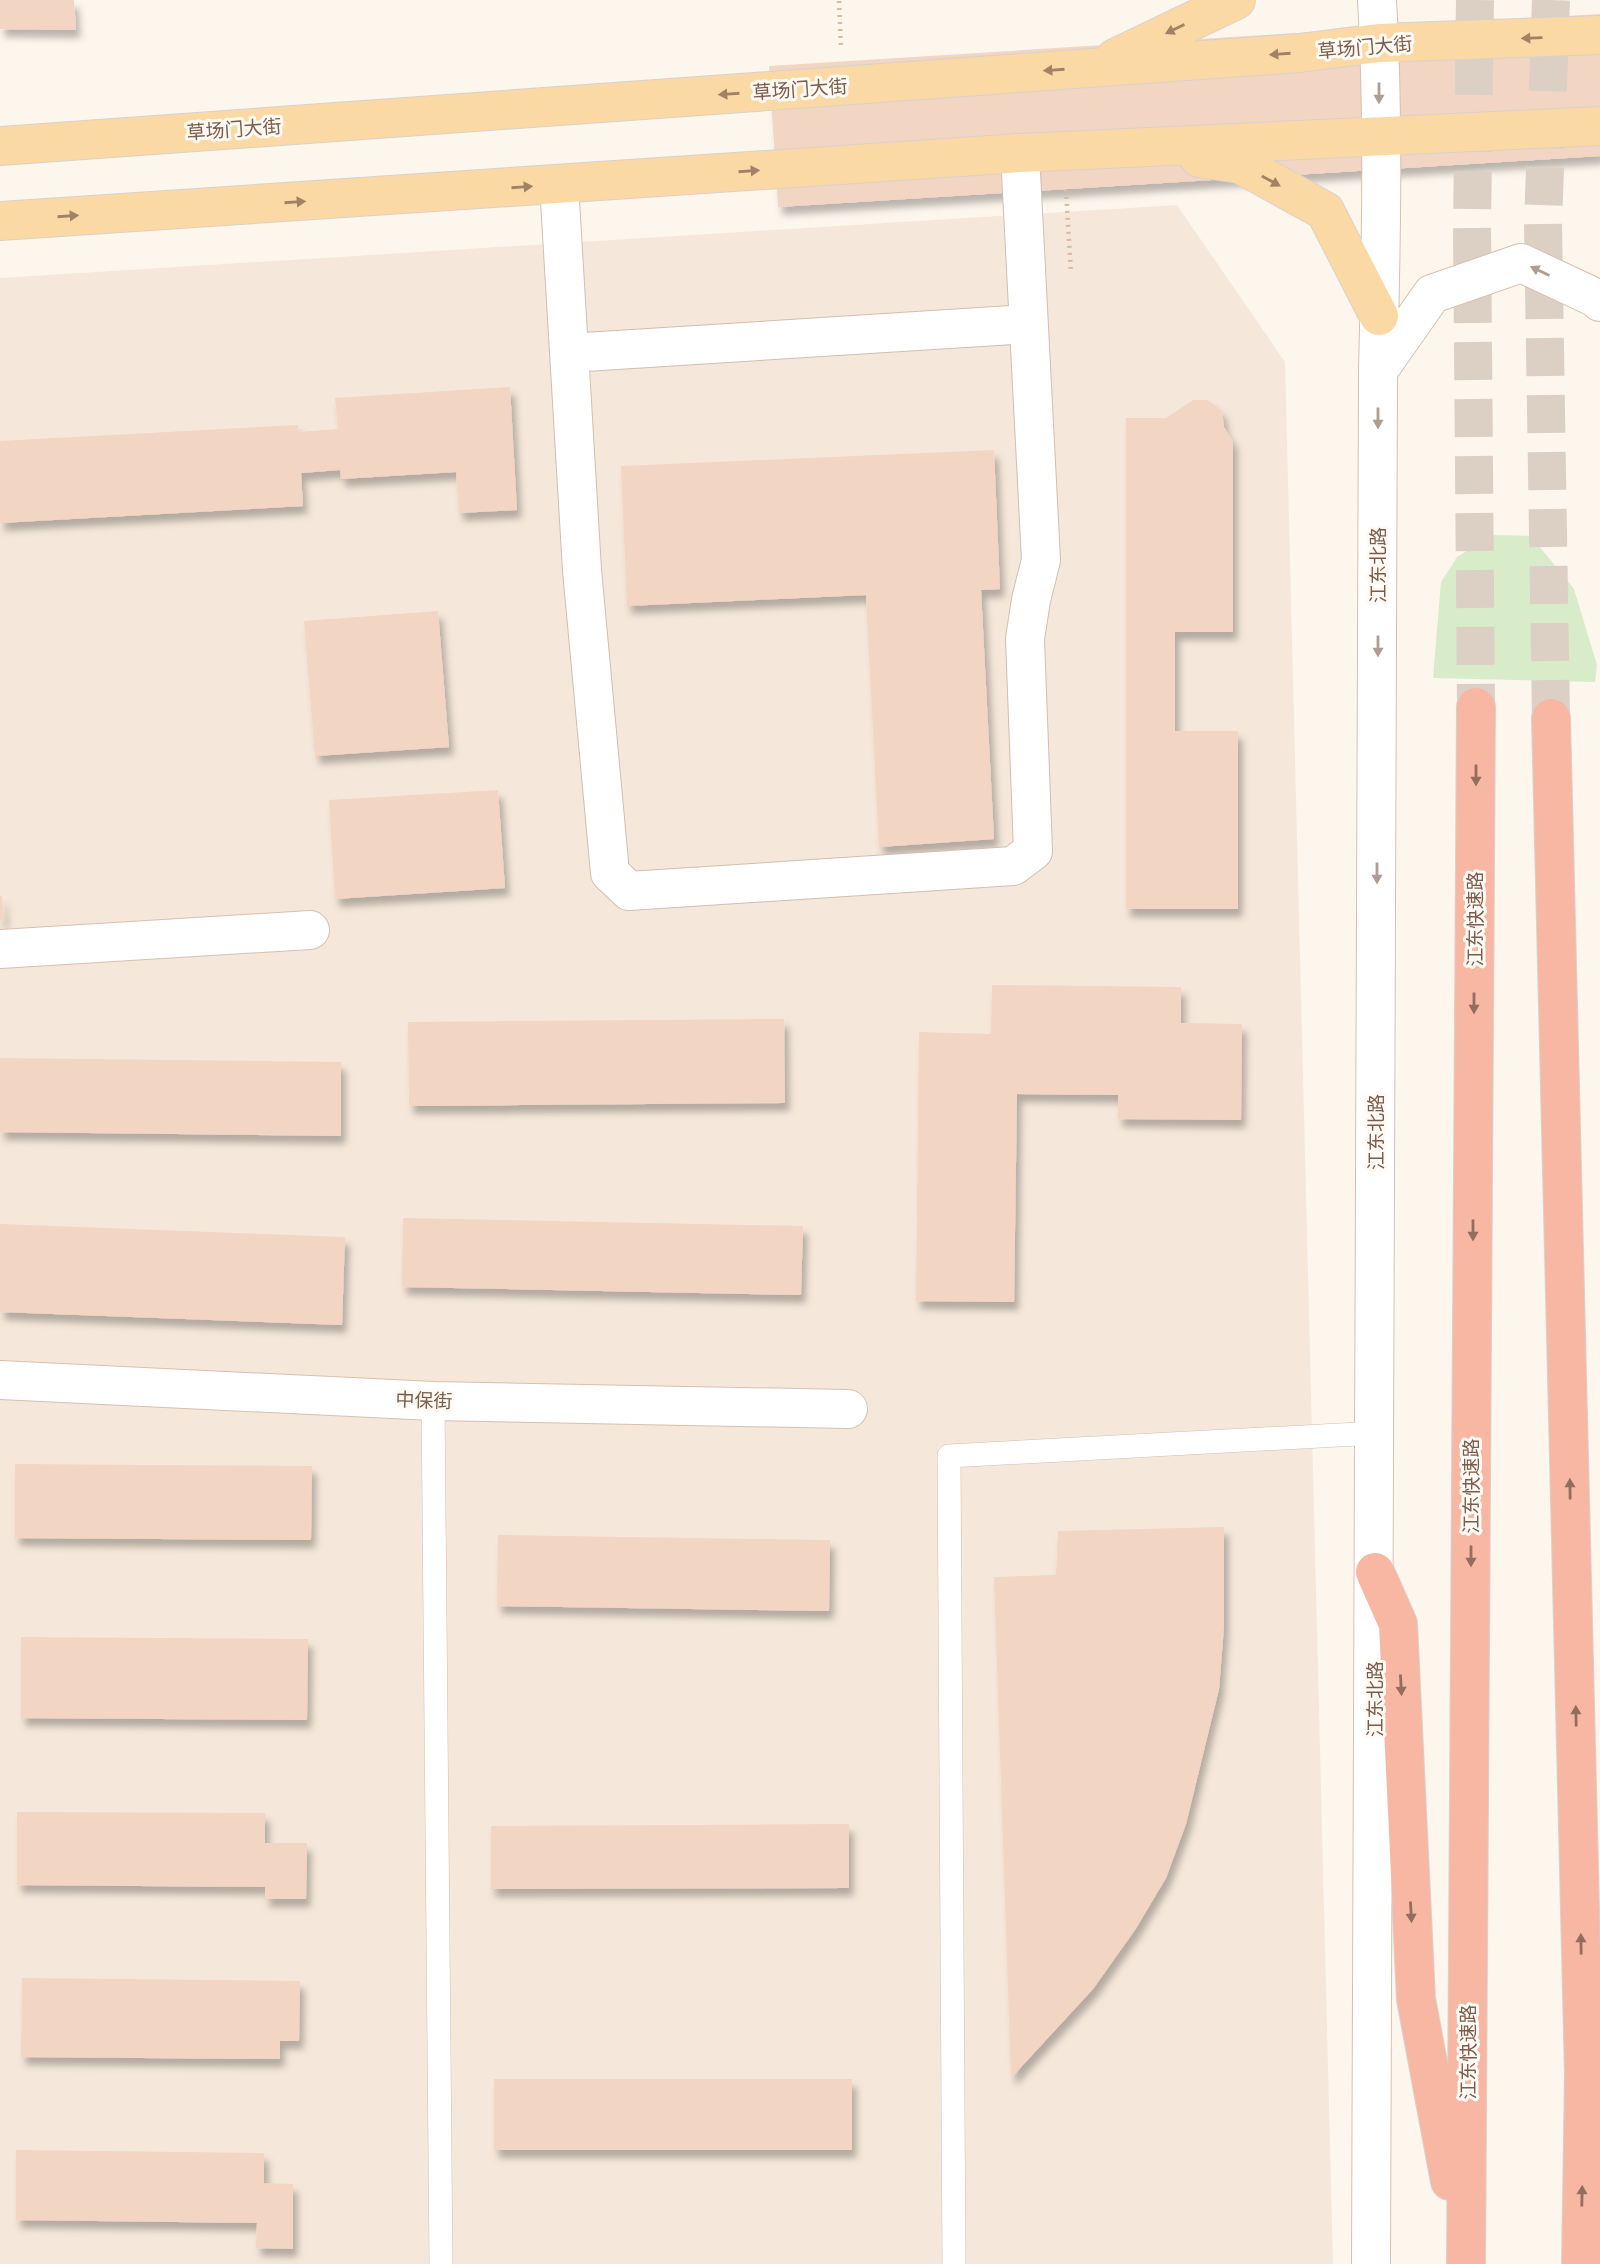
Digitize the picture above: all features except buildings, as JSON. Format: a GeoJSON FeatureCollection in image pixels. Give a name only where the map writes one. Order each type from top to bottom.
{"type":"FeatureCollection","features":[{"type":"Feature","properties":{"kind":"highway","name":"江东快速路"},"geometry":{"type":"LineString","coordinates":[[1466,2264],[1476,707]]}},
{"type":"Feature","properties":{"kind":"highway"},"geometry":{"type":"LineString","coordinates":[[1551,718],[1584,2075],[1581,2264]]}},
{"type":"Feature","properties":{"kind":"highway"},"geometry":{"type":"LineString","coordinates":[[1375,1572],[1398,1624],[1416,1999],[1466,2264]]}},
{"type":"Feature","properties":{"kind":"highway"},"geometry":{"type":"LineString","coordinates":[[1584,2075],[1600,1985]]}},
{"type":"Feature","properties":{"kind":"main road"},"geometry":{"type":"LineString","coordinates":[[1096,67],[1236,0]]}},
{"type":"Feature","properties":{"kind":"main road","name":"草场门大街"},"geometry":{"type":"LineString","coordinates":[[0,146],[1300,53],[1379,43],[1600,35]]}},
{"type":"Feature","properties":{"kind":"main road"},"geometry":{"type":"LineString","coordinates":[[0,221],[1020,153],[1379,138],[1600,125]]}},
{"type":"Feature","properties":{"kind":"main road"},"geometry":{"type":"LineString","coordinates":[[1135,148],[1240,164],[1325,211],[1379,316]]}},
{"type":"Feature","properties":{"kind":"street","name":"江东北路"},"geometry":{"type":"LineString","coordinates":[[1371,2264],[1379,316],[1377,0]]}},
{"type":"Feature","properties":{"kind":"street"},"geometry":{"type":"LineString","coordinates":[[559,184],[582,570],[610,873],[629,891],[1013,866],[1033,850],[1025,639],[1041,560],[1020,153]]}},
{"type":"Feature","properties":{"kind":"street"},"geometry":{"type":"LineString","coordinates":[[1378,371],[1432,294],[1521,263],[1600,302]]}},
{"type":"Feature","properties":{"kind":"street"},"geometry":{"type":"LineString","coordinates":[[569,354],[1028,324]]}},
{"type":"Feature","properties":{"kind":"street"},"geometry":{"type":"LineString","coordinates":[[0,949],[310,930]]}},
{"type":"Feature","properties":{"kind":"street","name":"中保街"},"geometry":{"type":"LineString","coordinates":[[0,1380],[433,1401],[848,1409]]}},
{"type":"Feature","properties":{"kind":"lane"},"geometry":{"type":"LineString","coordinates":[[433,1401],[441,2264]]}},
{"type":"Feature","properties":{"kind":"lane"},"geometry":{"type":"LineString","coordinates":[[954,2264],[949,1455],[1376,1433]]}},
{"type":"Feature","properties":{"kind":"path"},"geometry":{"type":"LineString","coordinates":[[1064,151],[1071,272]]}},
{"type":"Feature","properties":{"kind":"shaded area"},"geometry":{"type":"Polygon","coordinates":[[[1177,205],[1285,362],[1333,2264],[0,2264],[0,278],[1177,205]]]}},
{"type":"Feature","properties":{"kind":"green space"},"geometry":{"type":"Polygon","coordinates":[[[1493,535],[1531,536],[1574,589],[1597,665],[1595,682],[1433,678],[1441,582],[1457,557],[1493,535]]]}},
{"type":"Feature","properties":{"kind":"tunnel"},"geometry":{"type":"LineString","coordinates":[[1475,0],[1472,227],[1476,707]]}},
{"type":"Feature","properties":{"kind":"tunnel"},"geometry":{"type":"LineString","coordinates":[[1551,0],[1543,224],[1551,718]]}}]}
